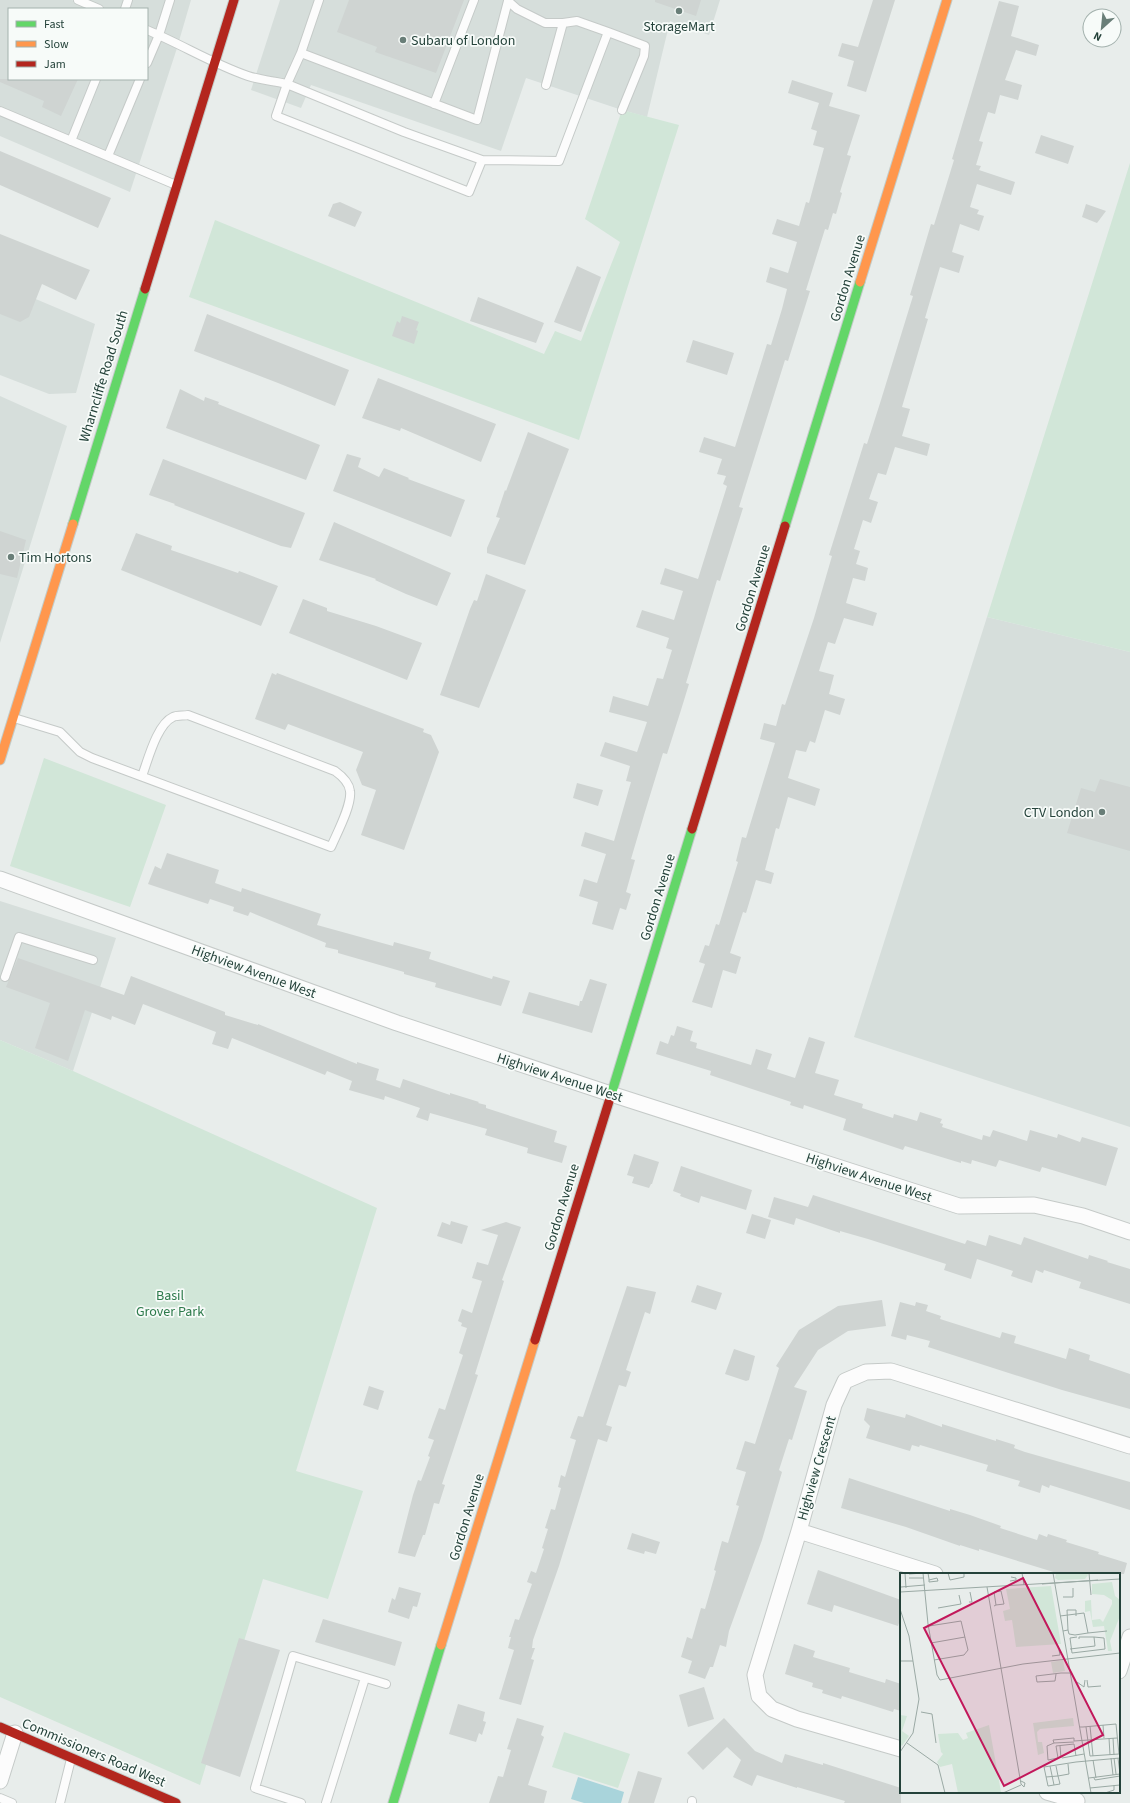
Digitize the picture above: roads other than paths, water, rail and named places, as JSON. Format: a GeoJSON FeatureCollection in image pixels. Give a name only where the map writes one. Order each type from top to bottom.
{"type":"FeatureCollection","features":[{"type":"Feature","properties":{"kind":"street","name":"Wharncliffe Road South"},"geometry":{"type":"LineString","coordinates":[[0,760],[234,0]]}},
{"type":"Feature","properties":{"kind":"street","name":"Gordon Avenue"},"geometry":{"type":"LineString","coordinates":[[393,1803],[947,0]]}},
{"type":"Feature","properties":{"kind":"street","name":"Highview Avenue West"},"geometry":{"type":"LineString","coordinates":[[0,880],[397,1023],[611,1094],[959,1206],[1034,1204],[1084,1216],[1130,1232]]}},
{"type":"Feature","properties":{"kind":"street","name":"Highview Crescent"},"geometry":{"type":"LineString","coordinates":[[900,1749],[797,1719],[772,1709],[759,1696],[755,1675],[799,1531],[834,1405],[845,1381],[866,1372],[891,1371],[1130,1446]]}},
{"type":"Feature","properties":{"kind":"street"},"geometry":{"type":"LineString","coordinates":[[799,1531],[932,1573]]}},
{"type":"Feature","properties":{"kind":"street"},"geometry":{"type":"LineString","coordinates":[[1120,1632],[1130,1636],[1120,1668]]}},
{"type":"Feature","properties":{"kind":"street","name":"Commissioners Road West"},"geometry":{"type":"LineString","coordinates":[[0,1727],[71,1757],[169,1802]]}},
{"type":"Feature","properties":{"kind":"street"},"geometry":{"type":"LineString","coordinates":[[0,1781],[15,1733]]}},
{"type":"Feature","properties":{"kind":"street"},"geometry":{"type":"LineString","coordinates":[[1051,1793],[1078,1799]]}},
{"type":"Feature","properties":{"kind":"lane"},"geometry":{"type":"LineString","coordinates":[[78,0],[97,8]]}},
{"type":"Feature","properties":{"kind":"lane"},"geometry":{"type":"LineString","coordinates":[[148,61],[159,35],[170,0]]}},
{"type":"Feature","properties":{"kind":"lane"},"geometry":{"type":"LineString","coordinates":[[319,0],[302,52],[287,84],[276,116],[469,192],[482,160]]}},
{"type":"Feature","properties":{"kind":"lane"},"geometry":{"type":"LineString","coordinates":[[434,104],[474,0]]}},
{"type":"Feature","properties":{"kind":"lane"},"geometry":{"type":"LineString","coordinates":[[302,52],[477,120],[507,1],[517,9],[545,23],[563,24],[577,21],[645,46],[644,56],[622,110]]}},
{"type":"Feature","properties":{"kind":"lane"},"geometry":{"type":"LineString","coordinates":[[546,85],[563,24]]}},
{"type":"Feature","properties":{"kind":"lane"},"geometry":{"type":"LineString","coordinates":[[148,30],[184,46],[214,62],[249,76],[287,84],[404,132],[482,160],[559,161],[608,32]]}},
{"type":"Feature","properties":{"kind":"lane"},"geometry":{"type":"LineString","coordinates":[[71,141],[96,80]]}},
{"type":"Feature","properties":{"kind":"lane"},"geometry":{"type":"LineString","coordinates":[[108,156],[140,80]]}},
{"type":"Feature","properties":{"kind":"lane"},"geometry":{"type":"LineString","coordinates":[[0,111],[176,185]]}},
{"type":"Feature","properties":{"kind":"lane"},"geometry":{"type":"LineString","coordinates":[[13,718],[60,732],[80,752],[142,776],[331,848],[347,809],[350,791],[344,778],[335,771],[188,715],[174,716],[165,723],[157,737],[142,776]]}},
{"type":"Feature","properties":{"kind":"lane"},"geometry":{"type":"LineString","coordinates":[[6,976],[19,937],[93,960]]}},
{"type":"Feature","properties":{"kind":"lane"},"geometry":{"type":"LineString","coordinates":[[301,1803],[255,1788],[293,1656],[386,1684]]}},
{"type":"Feature","properties":{"kind":"lane"},"geometry":{"type":"LineString","coordinates":[[326,1803],[365,1678]]}},
{"type":"Feature","properties":{"kind":"lane"},"geometry":{"type":"LineString","coordinates":[[60,1803],[71,1757]]}},
{"type":"Feature","properties":{"kind":"lane"},"geometry":{"type":"LineString","coordinates":[[0,1798],[12,1803]]}},
{"type":"Feature","properties":{"kind":"water"},"geometry":{"type":"Polygon","coordinates":[[[578,1777],[624,1792],[621,1803],[584,1803],[571,1799],[578,1777]]]}},
{"type":"Feature","properties":{"kind":"place","name":"StorageMart"},"geometry":{"type":"Point","coordinates":[679,11]}},
{"type":"Feature","properties":{"kind":"place","name":"Subaru of London"},"geometry":{"type":"Point","coordinates":[403,40]}},
{"type":"Feature","properties":{"kind":"place","name":"Tim Hortons"},"geometry":{"type":"Point","coordinates":[11,557]}},
{"type":"Feature","properties":{"kind":"place","name":"CTV London"},"geometry":{"type":"Point","coordinates":[1102,812]}},
{"type":"Feature","properties":{"kind":"park label","name":"Basil Grover Park"},"geometry":{"type":"Point","coordinates":[170,1304]}}]}
